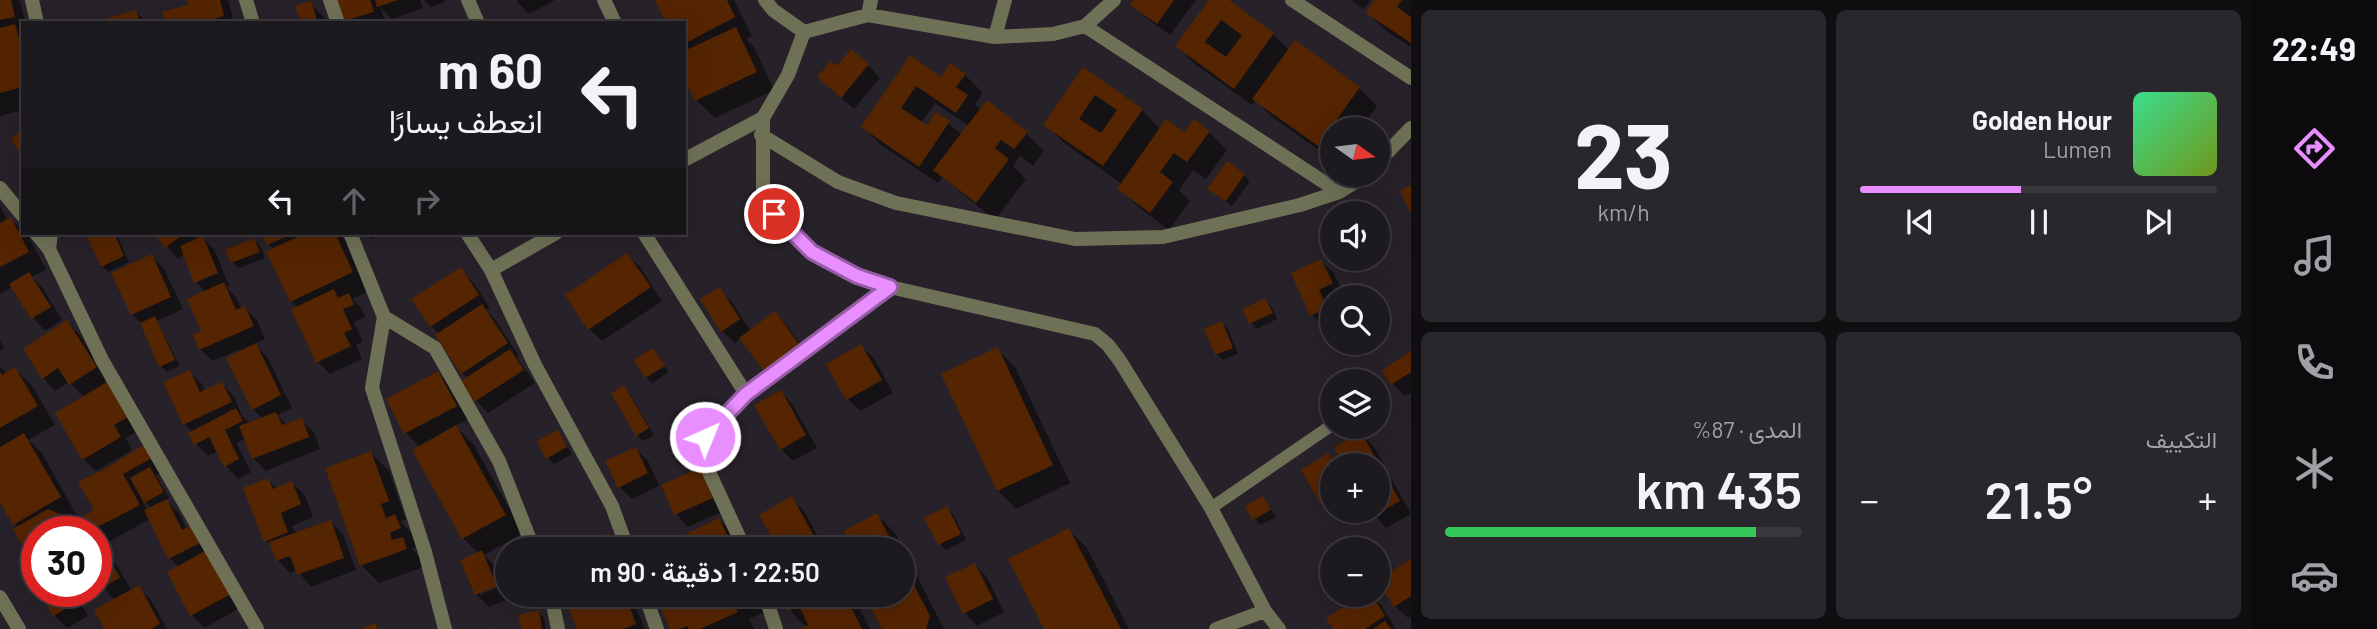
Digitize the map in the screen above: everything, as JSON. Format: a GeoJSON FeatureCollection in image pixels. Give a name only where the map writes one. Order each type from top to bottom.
{"type":"FeatureCollection","features":[{"type":"Feature","properties":{"kind":"street"},"geometry":{"type":"LineString","coordinates":[[246,0],[252,21]]}},
{"type":"Feature","properties":{"kind":"street"},"geometry":{"type":"LineString","coordinates":[[330,0],[337,21]]}},
{"type":"Feature","properties":{"kind":"street"},"geometry":{"type":"LineString","coordinates":[[468,0],[477,21]]}},
{"type":"Feature","properties":{"kind":"street"},"geometry":{"type":"LineString","coordinates":[[604,0],[614,21]]}},
{"type":"Feature","properties":{"kind":"street"},"geometry":{"type":"LineString","coordinates":[[765,0],[772,10],[804,32],[868,15],[995,37],[1053,34],[1085,26],[1114,0]]}},
{"type":"Feature","properties":{"kind":"street"},"geometry":{"type":"LineString","coordinates":[[868,15],[872,0]]}},
{"type":"Feature","properties":{"kind":"street"},"geometry":{"type":"LineString","coordinates":[[995,37],[1005,0]]}},
{"type":"Feature","properties":{"kind":"street"},"geometry":{"type":"LineString","coordinates":[[1292,0],[1411,78]]}},
{"type":"Feature","properties":{"kind":"street"},"geometry":{"type":"LineString","coordinates":[[37,1],[37,21]]}},
{"type":"Feature","properties":{"kind":"street"},"geometry":{"type":"LineString","coordinates":[[1085,26],[1339,192]]}},
{"type":"Feature","properties":{"kind":"street"},"geometry":{"type":"LineString","coordinates":[[804,32],[788,75],[763,118],[763,189],[774,214],[812,252],[857,276],[890,287],[1095,334],[1120,361],[1211,508],[1265,611],[1279,629]]}},
{"type":"Feature","properties":{"kind":"street"},"geometry":{"type":"LineString","coordinates":[[686,159],[763,118]]}},
{"type":"Feature","properties":{"kind":"street"},"geometry":{"type":"LineString","coordinates":[[1390,150],[1411,128]]}},
{"type":"Feature","properties":{"kind":"street"},"geometry":{"type":"LineString","coordinates":[[761,135],[838,181],[896,203],[1075,239],[1163,237],[1300,205],[1347,187]]}},
{"type":"Feature","properties":{"kind":"street"},"geometry":{"type":"LineString","coordinates":[[0,188],[21,214]]}},
{"type":"Feature","properties":{"kind":"street"},"geometry":{"type":"LineString","coordinates":[[38,235],[49,249],[102,359],[257,629]]}},
{"type":"Feature","properties":{"kind":"street"},"geometry":{"type":"LineString","coordinates":[[49,249],[51,235]]}},
{"type":"Feature","properties":{"kind":"street"},"geometry":{"type":"LineString","coordinates":[[351,235],[384,317],[372,388],[425,552],[445,629]]}},
{"type":"Feature","properties":{"kind":"street"},"geometry":{"type":"LineString","coordinates":[[468,235],[491,270],[535,366],[612,506],[623,537]]}},
{"type":"Feature","properties":{"kind":"street"},"geometry":{"type":"LineString","coordinates":[[491,270],[552,235]]}},
{"type":"Feature","properties":{"kind":"street"},"geometry":{"type":"LineString","coordinates":[[645,235],[746,394]]}},
{"type":"Feature","properties":{"kind":"street"},"geometry":{"type":"LineString","coordinates":[[739,537],[703,459],[705,437],[746,394],[890,287]]}},
{"type":"Feature","properties":{"kind":"street"},"geometry":{"type":"LineString","coordinates":[[384,317],[435,348],[499,461],[529,537]]}},
{"type":"Feature","properties":{"kind":"street"},"geometry":{"type":"LineString","coordinates":[[0,597],[19,629]]}},
{"type":"Feature","properties":{"kind":"street"},"geometry":{"type":"LineString","coordinates":[[553,607],[558,629]]}},
{"type":"Feature","properties":{"kind":"street"},"geometry":{"type":"LineString","coordinates":[[649,607],[657,629]]}},
{"type":"Feature","properties":{"kind":"street"},"geometry":{"type":"LineString","coordinates":[[769,607],[776,629]]}},
{"type":"Feature","properties":{"kind":"street"},"geometry":{"type":"LineString","coordinates":[[1216,629],[1265,611]]}},
{"type":"Feature","properties":{"kind":"lane"},"geometry":{"type":"LineString","coordinates":[[1211,508],[1320,433]]}},
{"type":"Feature","properties":{"kind":"building"},"geometry":{"type":"Polygon","coordinates":[[[0,0],[11,0],[15,17],[0,20],[0,0]]]}},
{"type":"Feature","properties":{"kind":"building"},"geometry":{"type":"Polygon","coordinates":[[[187,0],[220,0],[224,16],[206,21],[164,21],[162,12],[188,5],[187,0]]]}},
{"type":"Feature","properties":{"kind":"building"},"geometry":{"type":"Polygon","coordinates":[[[334,0],[370,0],[374,12],[340,21],[334,0]]]}},
{"type":"Feature","properties":{"kind":"building"},"geometry":{"type":"Polygon","coordinates":[[[375,0],[398,0],[377,7],[375,0]]]}},
{"type":"Feature","properties":{"kind":"building"},"geometry":{"type":"Polygon","coordinates":[[[655,0],[727,0],[735,17],[686,43],[686,21],[665,21],[655,0]]]}},
{"type":"Feature","properties":{"kind":"building"},"geometry":{"type":"Polygon","coordinates":[[[1134,0],[1174,0],[1157,24],[1130,5],[1134,0]]]}},
{"type":"Feature","properties":{"kind":"building"},"geometry":{"type":"Polygon","coordinates":[[[1209,0],[1229,0],[1274,33],[1234,89],[1175,46],[1209,0]],[[1221,20],[1205,42],[1226,57],[1242,35],[1221,20]]]}},
{"type":"Feature","properties":{"kind":"building"},"geometry":{"type":"Polygon","coordinates":[[[1374,0],[1402,0],[1397,7],[1411,17],[1411,43],[1366,13],[1374,0]]]}},
{"type":"Feature","properties":{"kind":"building"},"geometry":{"type":"Polygon","coordinates":[[[311,1],[317,21],[300,21],[295,6],[311,1]]]}},
{"type":"Feature","properties":{"kind":"building"},"geometry":{"type":"Polygon","coordinates":[[[136,10],[139,21],[109,21],[108,18],[136,10]]]}},
{"type":"Feature","properties":{"kind":"building"},"geometry":{"type":"Polygon","coordinates":[[[15,24],[21,45],[21,88],[0,93],[0,28],[15,24]]]}},
{"type":"Feature","properties":{"kind":"building"},"geometry":{"type":"Polygon","coordinates":[[[736,27],[757,72],[695,101],[686,82],[686,50],[736,27]]]}},
{"type":"Feature","properties":{"kind":"building"},"geometry":{"type":"Polygon","coordinates":[[[1295,40],[1360,87],[1339,117],[1320,117],[1318,146],[1252,99],[1295,40]]]}},
{"type":"Feature","properties":{"kind":"building"},"geometry":{"type":"Polygon","coordinates":[[[851,49],[869,64],[841,98],[817,77],[831,61],[837,66],[851,49]]]}},
{"type":"Feature","properties":{"kind":"building"},"geometry":{"type":"Polygon","coordinates":[[[910,55],[941,77],[950,63],[966,74],[956,87],[968,95],[956,113],[916,86],[901,108],[927,125],[936,112],[950,121],[919,167],[861,127],[910,55]]]}},
{"type":"Feature","properties":{"kind":"building"},"geometry":{"type":"Polygon","coordinates":[[[1083,67],[1143,109],[1103,166],[1043,125],[1083,67]],[[1095,95],[1079,119],[1101,133],[1117,110],[1095,95]]]}},
{"type":"Feature","properties":{"kind":"building"},"geometry":{"type":"Polygon","coordinates":[[[987,100],[1028,132],[1014,149],[1001,140],[995,148],[1009,159],[976,203],[933,170],[987,100]]]}},
{"type":"Feature","properties":{"kind":"building"},"geometry":{"type":"Polygon","coordinates":[[[1166,119],[1184,132],[1194,119],[1210,131],[1187,162],[1174,153],[1160,172],[1173,182],[1150,213],[1117,189],[1166,119]]]}},
{"type":"Feature","properties":{"kind":"building"},"geometry":{"type":"Polygon","coordinates":[[[21,132],[21,156],[11,138],[21,132]]]}},
{"type":"Feature","properties":{"kind":"building"},"geometry":{"type":"Polygon","coordinates":[[[1227,161],[1245,174],[1226,201],[1207,189],[1227,161]]]}},
{"type":"Feature","properties":{"kind":"building"},"geometry":{"type":"Polygon","coordinates":[[[1411,185],[1411,213],[1400,191],[1411,185]]]}},
{"type":"Feature","properties":{"kind":"building"},"geometry":{"type":"Polygon","coordinates":[[[11,217],[29,252],[0,267],[0,223],[11,217]]]}},
{"type":"Feature","properties":{"kind":"building"},"geometry":{"type":"Polygon","coordinates":[[[95,235],[115,235],[124,256],[101,267],[88,238],[95,235]]]}},
{"type":"Feature","properties":{"kind":"building"},"geometry":{"type":"Polygon","coordinates":[[[155,235],[182,235],[165,248],[155,235]]]}},
{"type":"Feature","properties":{"kind":"building"},"geometry":{"type":"Polygon","coordinates":[[[263,235],[290,235],[267,245],[263,235]]]}},
{"type":"Feature","properties":{"kind":"building"},"geometry":{"type":"Polygon","coordinates":[[[302,235],[336,235],[353,272],[290,302],[266,251],[302,235]]]}},
{"type":"Feature","properties":{"kind":"building"},"geometry":{"type":"Polygon","coordinates":[[[203,236],[218,273],[194,283],[180,246],[203,236]]]}},
{"type":"Feature","properties":{"kind":"building"},"geometry":{"type":"Polygon","coordinates":[[[254,238],[260,252],[231,263],[225,250],[254,238]]]}},
{"type":"Feature","properties":{"kind":"building"},"geometry":{"type":"Polygon","coordinates":[[[627,253],[651,287],[588,330],[565,295],[627,253]]]}},
{"type":"Feature","properties":{"kind":"building"},"geometry":{"type":"Polygon","coordinates":[[[152,254],[171,297],[131,315],[111,273],[152,254]]]}},
{"type":"Feature","properties":{"kind":"building"},"geometry":{"type":"Polygon","coordinates":[[[1320,259],[1320,271],[1327,271],[1333,283],[1320,285],[1320,311],[1310,316],[1291,273],[1320,259]]]}},
{"type":"Feature","properties":{"kind":"building"},"geometry":{"type":"Polygon","coordinates":[[[461,267],[479,295],[430,327],[411,299],[461,267]]]}},
{"type":"Feature","properties":{"kind":"building"},"geometry":{"type":"Polygon","coordinates":[[[29,272],[51,307],[31,319],[9,284],[29,272]]]}},
{"type":"Feature","properties":{"kind":"building"},"geometry":{"type":"Polygon","coordinates":[[[224,282],[236,310],[245,306],[254,326],[199,350],[193,335],[201,331],[187,299],[224,282]]]}},
{"type":"Feature","properties":{"kind":"building"},"geometry":{"type":"Polygon","coordinates":[[[720,287],[740,319],[721,332],[700,299],[720,287]]]}},
{"type":"Feature","properties":{"kind":"building"},"geometry":{"type":"Polygon","coordinates":[[[334,289],[338,298],[349,293],[354,305],[343,309],[352,329],[344,333],[351,346],[316,363],[291,309],[334,289]]]}},
{"type":"Feature","properties":{"kind":"building"},"geometry":{"type":"Polygon","coordinates":[[[1265,298],[1273,313],[1249,324],[1242,309],[1265,298]]]}},
{"type":"Feature","properties":{"kind":"building"},"geometry":{"type":"Polygon","coordinates":[[[482,304],[508,343],[461,374],[435,335],[482,304]]]}},
{"type":"Feature","properties":{"kind":"building"},"geometry":{"type":"Polygon","coordinates":[[[775,311],[799,344],[764,371],[739,338],[775,311]]]}},
{"type":"Feature","properties":{"kind":"building"},"geometry":{"type":"Polygon","coordinates":[[[155,316],[175,360],[159,367],[140,323],[155,316]]]}},
{"type":"Feature","properties":{"kind":"building"},"geometry":{"type":"Polygon","coordinates":[[[67,320],[97,367],[69,385],[58,368],[42,379],[23,349],[67,320]]]}},
{"type":"Feature","properties":{"kind":"building"},"geometry":{"type":"Polygon","coordinates":[[[1222,321],[1233,348],[1215,355],[1204,329],[1222,321]]]}},
{"type":"Feature","properties":{"kind":"building"},"geometry":{"type":"Polygon","coordinates":[[[256,343],[281,395],[252,410],[226,358],[256,343]]]}},
{"type":"Feature","properties":{"kind":"building"},"geometry":{"type":"Polygon","coordinates":[[[861,344],[882,380],[846,400],[826,364],[861,344]]]}},
{"type":"Feature","properties":{"kind":"building"},"geometry":{"type":"Polygon","coordinates":[[[998,347],[1053,465],[997,491],[941,374],[998,347]]]}},
{"type":"Feature","properties":{"kind":"building"},"geometry":{"type":"Polygon","coordinates":[[[653,348],[665,366],[645,378],[634,360],[653,348]]]}},
{"type":"Feature","properties":{"kind":"building"},"geometry":{"type":"Polygon","coordinates":[[[510,349],[524,370],[474,402],[461,381],[510,349]]]}},
{"type":"Feature","properties":{"kind":"building"},"geometry":{"type":"Polygon","coordinates":[[[1411,351],[1411,372],[1391,385],[1390,369],[1384,369],[1411,351]]]}},
{"type":"Feature","properties":{"kind":"building"},"geometry":{"type":"Polygon","coordinates":[[[15,367],[38,406],[0,428],[0,372],[2,375],[15,367]]]}},
{"type":"Feature","properties":{"kind":"building"},"geometry":{"type":"Polygon","coordinates":[[[190,370],[200,392],[222,382],[232,402],[183,425],[163,382],[190,370]]]}},
{"type":"Feature","properties":{"kind":"building"},"geometry":{"type":"Polygon","coordinates":[[[438,371],[457,406],[404,434],[386,399],[438,371]]]}},
{"type":"Feature","properties":{"kind":"building"},"geometry":{"type":"Polygon","coordinates":[[[107,382],[128,417],[114,425],[121,437],[82,460],[55,413],[107,382]]]}},
{"type":"Feature","properties":{"kind":"building"},"geometry":{"type":"Polygon","coordinates":[[[624,385],[649,428],[636,436],[611,393],[624,385]]]}},
{"type":"Feature","properties":{"kind":"building"},"geometry":{"type":"Polygon","coordinates":[[[781,390],[806,435],[780,450],[754,405],[781,390]]]}},
{"type":"Feature","properties":{"kind":"building"},"geometry":{"type":"Polygon","coordinates":[[[236,408],[243,421],[225,430],[239,459],[224,467],[209,437],[194,445],[188,433],[236,408]]]}},
{"type":"Feature","properties":{"kind":"building"},"geometry":{"type":"Polygon","coordinates":[[[276,412],[282,425],[302,418],[309,437],[252,459],[239,426],[276,412]]]}},
{"type":"Feature","properties":{"kind":"building"},"geometry":{"type":"Polygon","coordinates":[[[456,425],[506,515],[462,539],[412,450],[456,425]]]}},
{"type":"Feature","properties":{"kind":"building"},"geometry":{"type":"Polygon","coordinates":[[[558,430],[567,447],[546,459],[537,441],[558,430]]]}},
{"type":"Feature","properties":{"kind":"building"},"geometry":{"type":"Polygon","coordinates":[[[24,433],[61,497],[28,516],[21,516],[21,520],[13,525],[0,502],[0,447],[24,433]]]}},
{"type":"Feature","properties":{"kind":"building"},"geometry":{"type":"Polygon","coordinates":[[[1348,439],[1365,439],[1373,453],[1337,453],[1334,447],[1348,439]]]}},
{"type":"Feature","properties":{"kind":"building"},"geometry":{"type":"Polygon","coordinates":[[[147,443],[154,457],[123,474],[140,505],[112,520],[112,516],[84,516],[94,510],[78,482],[147,443]]]}},
{"type":"Feature","properties":{"kind":"building"},"geometry":{"type":"Polygon","coordinates":[[[636,447],[648,473],[618,488],[605,461],[636,447]]]}},
{"type":"Feature","properties":{"kind":"building"},"geometry":{"type":"Polygon","coordinates":[[[371,451],[389,501],[381,504],[386,518],[395,514],[401,528],[390,533],[392,540],[403,537],[407,549],[360,566],[325,468],[371,451]]]}},
{"type":"Feature","properties":{"kind":"building"},"geometry":{"type":"Polygon","coordinates":[[[1320,458],[1320,503],[1301,470],[1320,458]]]}},
{"type":"Feature","properties":{"kind":"building"},"geometry":{"type":"Polygon","coordinates":[[[150,467],[164,492],[144,503],[130,478],[150,467]]]}},
{"type":"Feature","properties":{"kind":"building"},"geometry":{"type":"Polygon","coordinates":[[[700,468],[713,498],[674,515],[661,485],[700,468]]]}},
{"type":"Feature","properties":{"kind":"building"},"geometry":{"type":"Polygon","coordinates":[[[268,478],[273,489],[292,481],[301,504],[281,513],[288,532],[264,542],[243,488],[268,478]]]}},
{"type":"Feature","properties":{"kind":"building"},"geometry":{"type":"Polygon","coordinates":[[[1390,483],[1400,501],[1390,507],[1390,483]]]}},
{"type":"Feature","properties":{"kind":"building"},"geometry":{"type":"Polygon","coordinates":[[[792,496],[814,536],[772,537],[759,515],[792,496]]]}},
{"type":"Feature","properties":{"kind":"building"},"geometry":{"type":"Polygon","coordinates":[[[1263,496],[1271,510],[1252,520],[1245,506],[1263,496]]]}},
{"type":"Feature","properties":{"kind":"building"},"geometry":{"type":"Polygon","coordinates":[[[167,499],[182,530],[193,524],[202,542],[168,559],[144,510],[167,499]]]}},
{"type":"Feature","properties":{"kind":"building"},"geometry":{"type":"Polygon","coordinates":[[[947,506],[961,534],[938,545],[924,518],[947,506]]]}},
{"type":"Feature","properties":{"kind":"building"},"geometry":{"type":"Polygon","coordinates":[[[48,509],[65,516],[36,516],[48,509]]]}},
{"type":"Feature","properties":{"kind":"building"},"geometry":{"type":"Polygon","coordinates":[[[877,513],[889,537],[847,537],[844,531],[877,513]]]}},
{"type":"Feature","properties":{"kind":"building"},"geometry":{"type":"Polygon","coordinates":[[[719,518],[728,537],[680,537],[719,518]]]}},
{"type":"Feature","properties":{"kind":"building"},"geometry":{"type":"Polygon","coordinates":[[[331,520],[344,558],[297,575],[290,556],[276,561],[269,542],[331,520]]]}},
{"type":"Feature","properties":{"kind":"building"},"geometry":{"type":"Polygon","coordinates":[[[21,524],[21,543],[13,529],[21,524]]]}},
{"type":"Feature","properties":{"kind":"building"},"geometry":{"type":"Polygon","coordinates":[[[1069,528],[1121,629],[1044,629],[1008,559],[1069,528]]]}},
{"type":"Feature","properties":{"kind":"building"},"geometry":{"type":"Polygon","coordinates":[[[207,550],[231,594],[190,616],[167,572],[207,550]]]}},
{"type":"Feature","properties":{"kind":"building"},"geometry":{"type":"Polygon","coordinates":[[[482,550],[495,587],[475,595],[460,560],[482,550]]]}},
{"type":"Feature","properties":{"kind":"building"},"geometry":{"type":"Polygon","coordinates":[[[1411,559],[1411,596],[1394,607],[1390,601],[1390,572],[1411,559]]]}},
{"type":"Feature","properties":{"kind":"building"},"geometry":{"type":"Polygon","coordinates":[[[112,563],[120,578],[112,582],[112,563]]]}},
{"type":"Feature","properties":{"kind":"building"},"geometry":{"type":"Polygon","coordinates":[[[975,563],[993,599],[963,614],[945,577],[975,563]]]}},
{"type":"Feature","properties":{"kind":"building"},"geometry":{"type":"Polygon","coordinates":[[[139,585],[160,624],[151,629],[104,629],[94,610],[112,607],[112,600],[139,585]]]}},
{"type":"Feature","properties":{"kind":"building"},"geometry":{"type":"Polygon","coordinates":[[[915,587],[930,616],[926,629],[882,629],[870,607],[915,607],[915,587]]]}},
{"type":"Feature","properties":{"kind":"building"},"geometry":{"type":"Polygon","coordinates":[[[48,607],[69,607],[53,616],[48,607]]]}},
{"type":"Feature","properties":{"kind":"building"},"geometry":{"type":"Polygon","coordinates":[[[568,607],[630,607],[636,624],[623,629],[577,629],[568,607]]]}},
{"type":"Feature","properties":{"kind":"building"},"geometry":{"type":"Polygon","coordinates":[[[660,607],[735,607],[738,612],[700,629],[689,629],[687,626],[670,629],[660,607]]]}},
{"type":"Feature","properties":{"kind":"building"},"geometry":{"type":"Polygon","coordinates":[[[799,607],[851,607],[862,629],[801,629],[808,625],[799,607]]]}},
{"type":"Feature","properties":{"kind":"building"},"geometry":{"type":"Polygon","coordinates":[[[1343,607],[1379,607],[1385,616],[1365,629],[1333,629],[1326,618],[1343,607]]]}},
{"type":"Feature","properties":{"kind":"building"},"geometry":{"type":"Polygon","coordinates":[[[539,610],[542,629],[522,629],[518,615],[539,610]]]}},
{"type":"Feature","properties":{"kind":"building"},"geometry":{"type":"Polygon","coordinates":[[[1385,621],[1391,629],[1373,629],[1385,621]]]}},
{"type":"Feature","properties":{"kind":"building"},"geometry":{"type":"Polygon","coordinates":[[[375,623],[378,629],[361,629],[375,623]]]}},
{"type":"Feature","properties":{"kind":"route"},"geometry":{"type":"LineString","coordinates":[[705,437],[746,394],[890,287],[857,276],[812,252],[774,214]]}}]}
